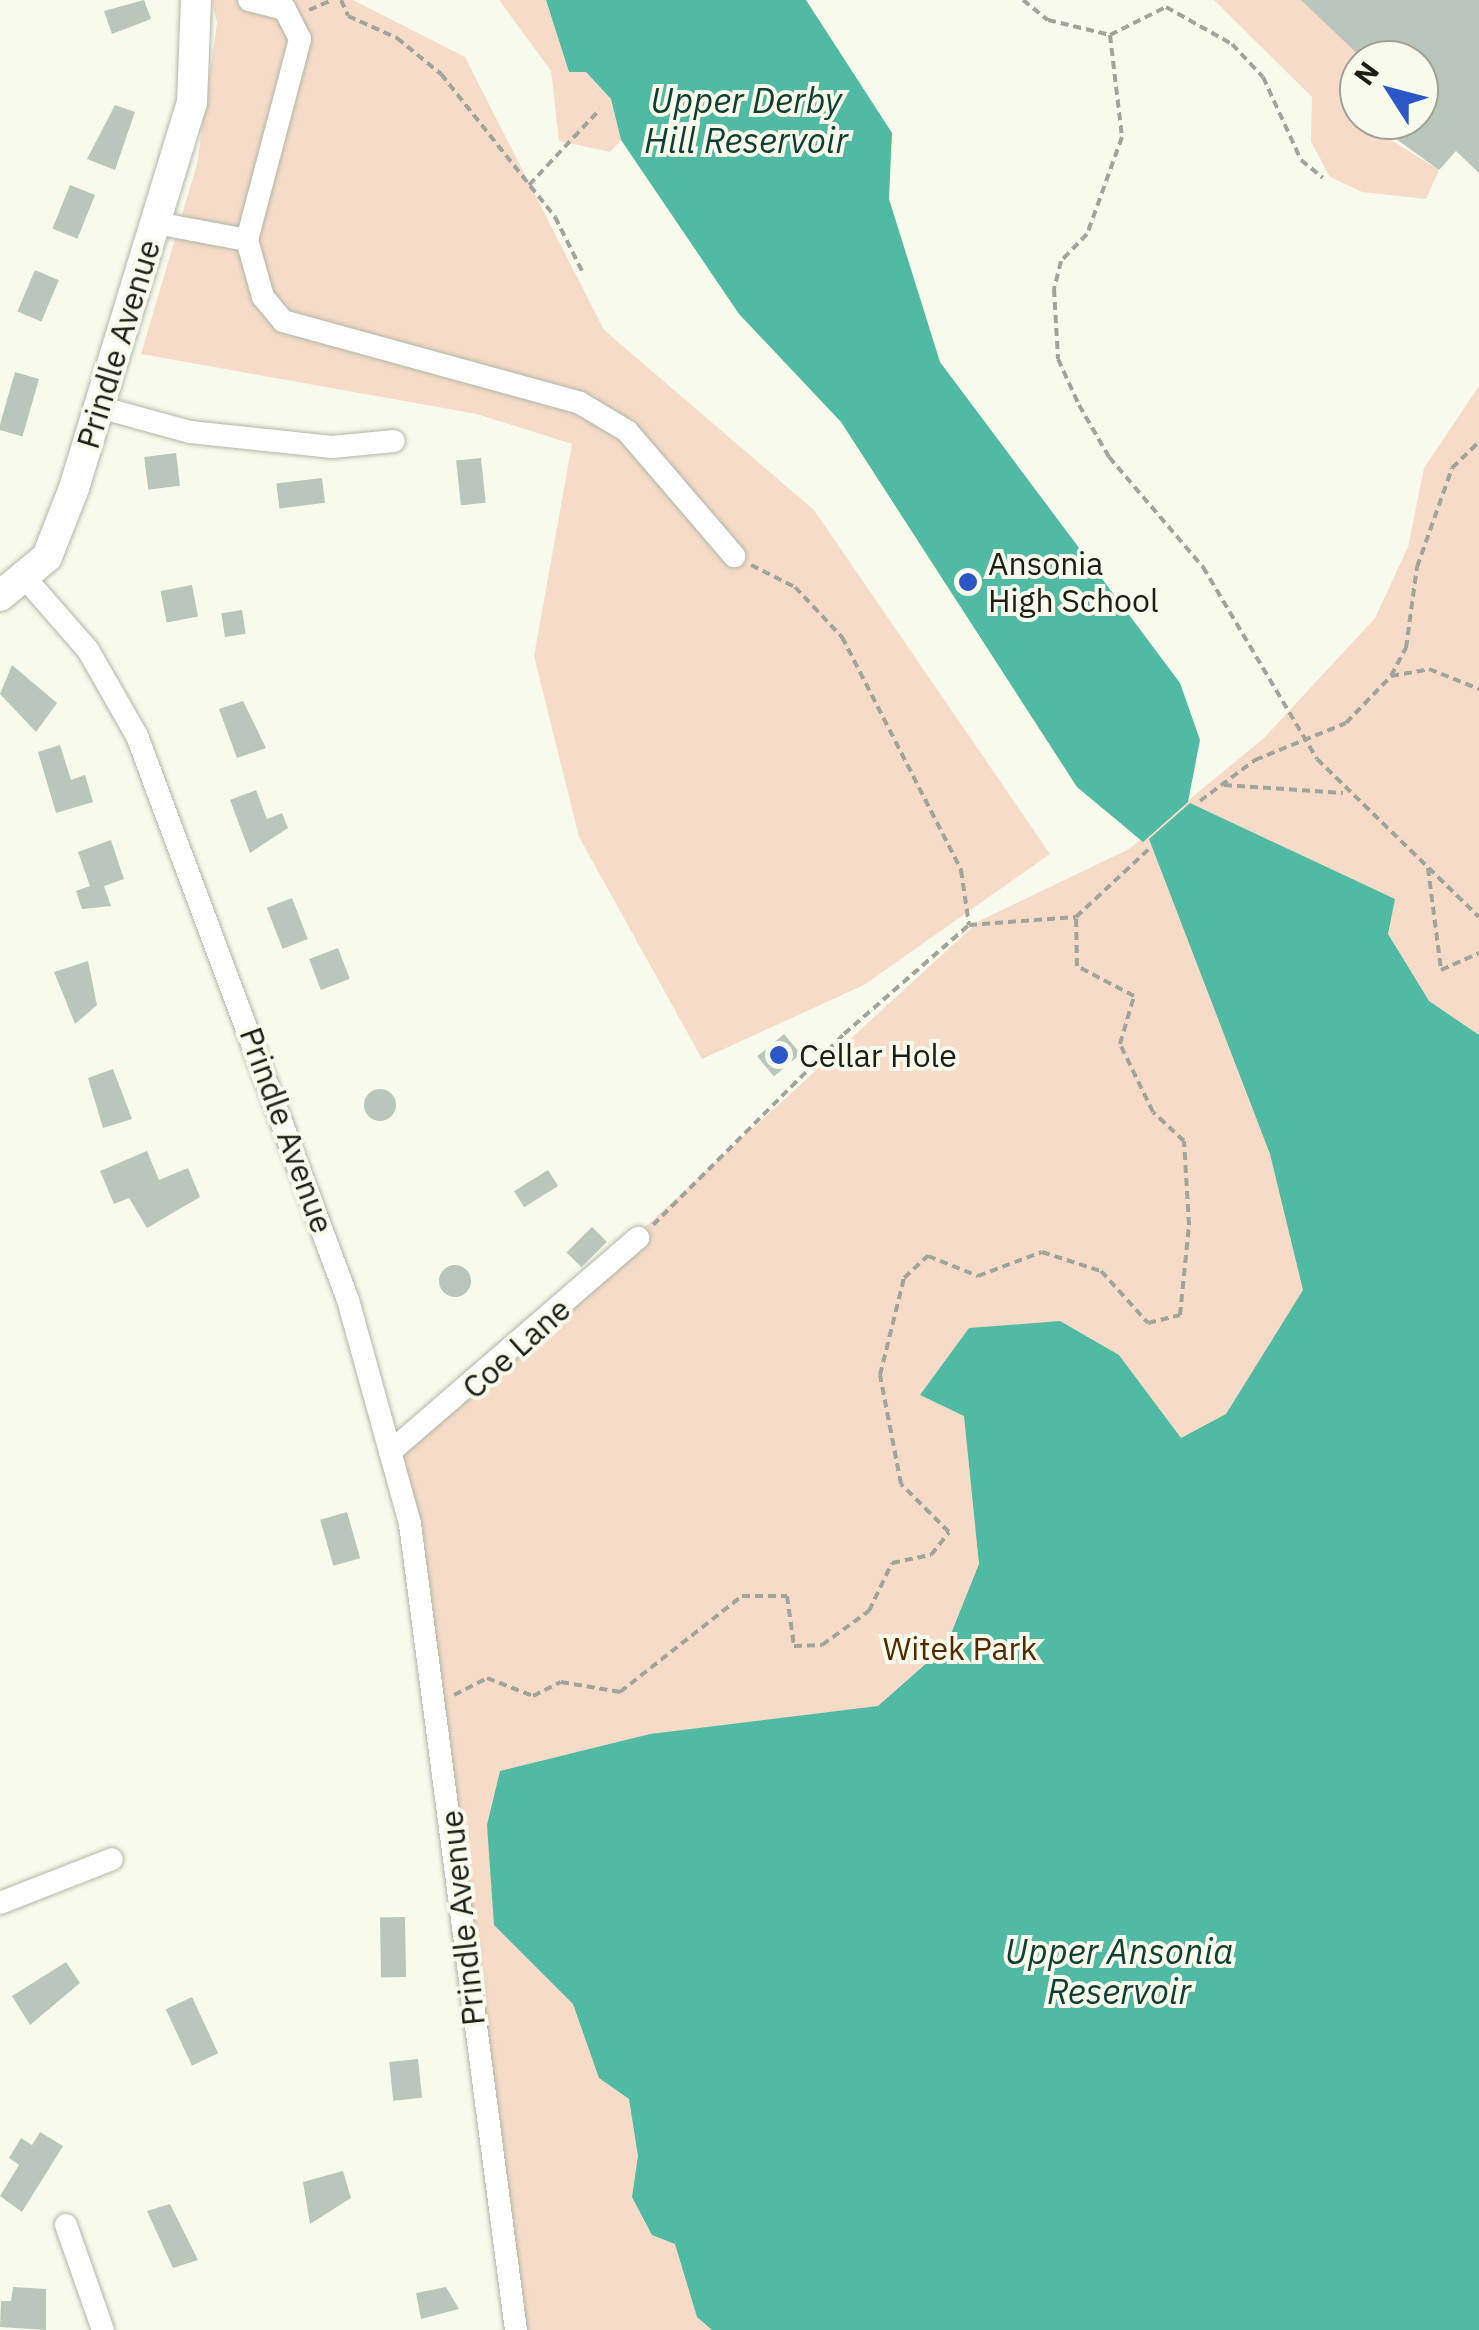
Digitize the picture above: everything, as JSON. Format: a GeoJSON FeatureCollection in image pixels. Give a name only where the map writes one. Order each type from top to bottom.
{"type":"FeatureCollection","features":[{"type":"Feature","properties":{"kind":"main road","name":"Prindle Avenue"},"geometry":{"type":"LineString","coordinates":[[26,580],[56,538],[192,103],[196,0]]}},
{"type":"Feature","properties":{"kind":"main road"},"geometry":{"type":"LineString","coordinates":[[0,596],[26,580]]}},
{"type":"Feature","properties":{"kind":"street"},"geometry":{"type":"LineString","coordinates":[[250,0],[285,9],[300,38],[246,240],[262,298],[284,321],[580,403],[628,430],[734,556]]}},
{"type":"Feature","properties":{"kind":"street"},"geometry":{"type":"LineString","coordinates":[[156,223],[246,240]]}},
{"type":"Feature","properties":{"kind":"street"},"geometry":{"type":"LineString","coordinates":[[99,407],[190,432],[332,447],[394,441]]}},
{"type":"Feature","properties":{"kind":"street","name":"Prindle Avenue"},"geometry":{"type":"LineString","coordinates":[[26,580],[88,650],[136,736],[348,1300],[390,1452],[438,1703],[516,2330]]}},
{"type":"Feature","properties":{"kind":"street","name":"Coe Lane"},"geometry":{"type":"LineString","coordinates":[[390,1452],[638,1238]]}},
{"type":"Feature","properties":{"kind":"street"},"geometry":{"type":"LineString","coordinates":[[0,1903],[112,1859]]}},
{"type":"Feature","properties":{"kind":"street"},"geometry":{"type":"LineString","coordinates":[[66,2225],[102,2330]]}},
{"type":"Feature","properties":{"kind":"path"},"geometry":{"type":"LineString","coordinates":[[310,9],[332,0]]}},
{"type":"Feature","properties":{"kind":"path"},"geometry":{"type":"LineString","coordinates":[[341,0],[348,16],[441,74],[529,185],[583,272]]}},
{"type":"Feature","properties":{"kind":"path"},"geometry":{"type":"LineString","coordinates":[[1023,0],[1048,20],[1110,35],[1166,7],[1232,44],[1263,77],[1301,160],[1323,178]]}},
{"type":"Feature","properties":{"kind":"path"},"geometry":{"type":"LineString","coordinates":[[1110,35],[1122,137],[1086,234],[1061,261],[1058,359],[1109,457],[1203,567],[1344,793],[1428,864],[1479,916]]}},
{"type":"Feature","properties":{"kind":"path"},"geometry":{"type":"LineString","coordinates":[[529,185],[600,109]]}},
{"type":"Feature","properties":{"kind":"path"},"geometry":{"type":"LineString","coordinates":[[1344,793],[1267,781],[1224,785],[1200,801],[1255,760],[1311,743],[1391,676],[1406,648],[1417,567],[1452,468],[1479,442]]}},
{"type":"Feature","properties":{"kind":"path"},"geometry":{"type":"LineString","coordinates":[[734,556],[795,587],[842,637],[961,870],[969,925]]}},
{"type":"Feature","properties":{"kind":"path"},"geometry":{"type":"LineString","coordinates":[[1391,676],[1429,669],[1479,688]]}},
{"type":"Feature","properties":{"kind":"path"},"geometry":{"type":"LineString","coordinates":[[638,1238],[969,925],[1076,916],[1150,848]]}},
{"type":"Feature","properties":{"kind":"path"},"geometry":{"type":"LineString","coordinates":[[1428,864],[1441,970],[1479,953]]}},
{"type":"Feature","properties":{"kind":"path"},"geometry":{"type":"LineString","coordinates":[[438,1703],[487,1678],[532,1696],[561,1682],[620,1692],[742,1596],[787,1596],[794,1646],[822,1645],[869,1611],[892,1563],[931,1555],[948,1532],[901,1484],[880,1375],[904,1278],[928,1256],[978,1276],[1042,1252],[1101,1271],[1148,1323],[1180,1315],[1184,1142],[1153,1112],[1120,1044],[1134,996],[1077,966],[1076,916]]}},
{"type":"Feature","properties":{"kind":"green space"},"geometry":{"type":"Polygon","coordinates":[[[212,0],[353,0],[465,57],[604,330],[814,510],[1050,854],[864,985],[702,1059],[579,837],[534,656],[572,444],[477,414],[141,354],[197,164],[217,23],[212,0]]]}},
{"type":"Feature","properties":{"kind":"green space"},"geometry":{"type":"Polygon","coordinates":[[[499,0],[546,0],[569,72],[586,72],[611,99],[621,140],[610,152],[559,141],[551,71],[499,0]]]}},
{"type":"Feature","properties":{"kind":"green space"},"geometry":{"type":"Polygon","coordinates":[[[1214,0],[1306,0],[1345,40],[1339,40],[1339,140],[1391,140],[1439,170],[1426,199],[1362,192],[1330,177],[1311,142],[1312,97],[1214,0]]]}},
{"type":"Feature","properties":{"kind":"green space","name":"Witek Park"},"geometry":{"type":"Polygon","coordinates":[[[1479,386],[1479,2330],[521,2330],[397,1454],[979,921],[1129,849],[1264,738],[1375,618],[1408,547],[1424,468],[1479,386]]]}},
{"type":"Feature","properties":{"kind":"water","name":"Upper Derby Hill Reservoir"},"geometry":{"type":"Polygon","coordinates":[[[546,0],[806,0],[892,133],[889,199],[940,362],[1180,683],[1200,740],[1188,802],[1143,842],[1077,787],[841,422],[739,314],[621,140],[611,99],[586,72],[569,72],[546,0]]]}},
{"type":"Feature","properties":{"kind":"water","name":"Upper Ansonia Reservoir"},"geometry":{"type":"Polygon","coordinates":[[[1190,803],[1395,899],[1388,934],[1429,1001],[1479,1035],[1479,2330],[712,2330],[697,2317],[675,2244],[652,2235],[632,2197],[638,2156],[629,2099],[599,2078],[573,2004],[494,1925],[487,1825],[500,1771],[650,1734],[878,1706],[946,1646],[979,1564],[964,1416],[920,1395],[969,1328],[1060,1321],[1119,1355],[1181,1438],[1226,1414],[1303,1290],[1270,1154],[1149,839],[1190,803]]]}},
{"type":"Feature","properties":{"kind":"building"},"geometry":{"type":"Polygon","coordinates":[[[144,0],[151,19],[112,34],[104,11],[144,0]]]}},
{"type":"Feature","properties":{"kind":"building"},"geometry":{"type":"Polygon","coordinates":[[[1301,0],[1479,0],[1479,173],[1456,151],[1439,170],[1398,140],[1439,140],[1439,40],[1343,40],[1301,0]]]}},
{"type":"Feature","properties":{"kind":"building"},"geometry":{"type":"Polygon","coordinates":[[[115,105],[135,112],[115,170],[87,159],[115,105]]]}},
{"type":"Feature","properties":{"kind":"building"},"geometry":{"type":"Polygon","coordinates":[[[70,185],[95,195],[77,239],[52,229],[70,185]]]}},
{"type":"Feature","properties":{"kind":"building"},"geometry":{"type":"Polygon","coordinates":[[[35,270],[59,280],[41,322],[17,311],[35,270]]]}},
{"type":"Feature","properties":{"kind":"building"},"geometry":{"type":"Polygon","coordinates":[[[15,372],[39,379],[22,437],[0,430],[15,372]]]}},
{"type":"Feature","properties":{"kind":"building"},"geometry":{"type":"Polygon","coordinates":[[[176,453],[180,486],[148,490],[144,457],[176,453]]]}},
{"type":"Feature","properties":{"kind":"building"},"geometry":{"type":"Polygon","coordinates":[[[481,458],[486,503],[461,505],[456,461],[481,458]]]}},
{"type":"Feature","properties":{"kind":"building"},"geometry":{"type":"Polygon","coordinates":[[[322,478],[325,503],[279,508],[276,484],[322,478]]]}},
{"type":"Feature","properties":{"kind":"building"},"geometry":{"type":"Polygon","coordinates":[[[192,585],[198,616],[167,623],[161,591],[192,585]]]}},
{"type":"Feature","properties":{"kind":"building"},"geometry":{"type":"Polygon","coordinates":[[[242,610],[246,634],[225,637],[221,613],[242,610]]]}},
{"type":"Feature","properties":{"kind":"building"},"geometry":{"type":"Polygon","coordinates":[[[12,665],[57,703],[36,732],[0,694],[12,665]]]}},
{"type":"Feature","properties":{"kind":"building"},"geometry":{"type":"Polygon","coordinates":[[[243,701],[266,748],[237,758],[219,709],[243,701]]]}},
{"type":"Feature","properties":{"kind":"building"},"geometry":{"type":"Polygon","coordinates":[[[60,745],[71,780],[85,775],[93,802],[56,813],[38,752],[60,745]]]}},
{"type":"Feature","properties":{"kind":"building"},"geometry":{"type":"Polygon","coordinates":[[[256,790],[267,819],[282,813],[288,828],[250,853],[230,800],[256,790]]]}},
{"type":"Feature","properties":{"kind":"building"},"geometry":{"type":"Polygon","coordinates":[[[111,840],[124,879],[104,886],[111,906],[82,909],[76,891],[90,886],[78,852],[111,840]]]}},
{"type":"Feature","properties":{"kind":"building"},"geometry":{"type":"Polygon","coordinates":[[[292,898],[308,939],[283,949],[267,908],[292,898]]]}},
{"type":"Feature","properties":{"kind":"building"},"geometry":{"type":"Polygon","coordinates":[[[338,948],[350,979],[321,990],[309,959],[338,948]]]}},
{"type":"Feature","properties":{"kind":"building"},"geometry":{"type":"Polygon","coordinates":[[[88,961],[97,1005],[75,1024],[54,972],[88,961]]]}},
{"type":"Feature","properties":{"kind":"building","name":"Cellar Hole"},"geometry":{"type":"Polygon","coordinates":[[[784,1034],[801,1054],[774,1076],[757,1056],[784,1034]]]}},
{"type":"Feature","properties":{"kind":"building"},"geometry":{"type":"Polygon","coordinates":[[[113,1069],[132,1119],[103,1128],[88,1078],[113,1069]]]}},
{"type":"Feature","properties":{"kind":"building"},"geometry":{"type":"Polygon","coordinates":[[[380,1089],[392,1093],[396,1105],[392,1117],[380,1121],[368,1117],[364,1105],[368,1093],[380,1089]]]}},
{"type":"Feature","properties":{"kind":"building"},"geometry":{"type":"Polygon","coordinates":[[[147,1151],[159,1180],[188,1168],[200,1197],[147,1228],[129,1198],[114,1204],[100,1171],[147,1151]]]}},
{"type":"Feature","properties":{"kind":"building"},"geometry":{"type":"Polygon","coordinates":[[[548,1170],[558,1186],[524,1207],[514,1191],[548,1170]]]}},
{"type":"Feature","properties":{"kind":"building"},"geometry":{"type":"Polygon","coordinates":[[[592,1227],[607,1242],[581,1267],[567,1252],[592,1227]]]}},
{"type":"Feature","properties":{"kind":"building"},"geometry":{"type":"Polygon","coordinates":[[[455,1265],[466,1270],[471,1281],[466,1292],[455,1297],[444,1292],[439,1281],[444,1270],[455,1265]]]}},
{"type":"Feature","properties":{"kind":"building"},"geometry":{"type":"Polygon","coordinates":[[[347,1512],[360,1558],[333,1566],[320,1520],[347,1512]]]}},
{"type":"Feature","properties":{"kind":"building"},"geometry":{"type":"Polygon","coordinates":[[[380,1917],[405,1917],[406,1977],[381,1977],[380,1917]]]}},
{"type":"Feature","properties":{"kind":"building"},"geometry":{"type":"Polygon","coordinates":[[[66,1962],[80,1983],[30,2025],[12,1996],[66,1962]]]}},
{"type":"Feature","properties":{"kind":"building"},"geometry":{"type":"Polygon","coordinates":[[[192,1997],[218,2053],[192,2065],[166,2009],[192,1997]]]}},
{"type":"Feature","properties":{"kind":"building"},"geometry":{"type":"Polygon","coordinates":[[[418,2059],[422,2098],[393,2101],[389,2062],[418,2059]]]}},
{"type":"Feature","properties":{"kind":"building"},"geometry":{"type":"Polygon","coordinates":[[[40,2132],[63,2146],[22,2212],[0,2196],[19,2165],[9,2158],[21,2138],[32,2145],[40,2132]]]}},
{"type":"Feature","properties":{"kind":"building"},"geometry":{"type":"Polygon","coordinates":[[[343,2171],[351,2198],[310,2224],[303,2182],[343,2171]]]}},
{"type":"Feature","properties":{"kind":"building"},"geometry":{"type":"Polygon","coordinates":[[[170,2204],[198,2260],[173,2268],[147,2211],[170,2204]]]}},
{"type":"Feature","properties":{"kind":"building"},"geometry":{"type":"Polygon","coordinates":[[[13,2287],[46,2289],[46,2330],[0,2327],[1,2301],[11,2301],[13,2287]]]}},
{"type":"Feature","properties":{"kind":"building"},"geometry":{"type":"Polygon","coordinates":[[[446,2287],[459,2309],[421,2319],[416,2293],[446,2287]]]}},
{"type":"Feature","properties":{"kind":"place","name":"Ansonia High School"},"geometry":{"type":"Point","coordinates":[968,582]}},
{"type":"Feature","properties":{"kind":"place","name":"Cellar Hole"},"geometry":{"type":"Point","coordinates":[779,1055]}}]}
